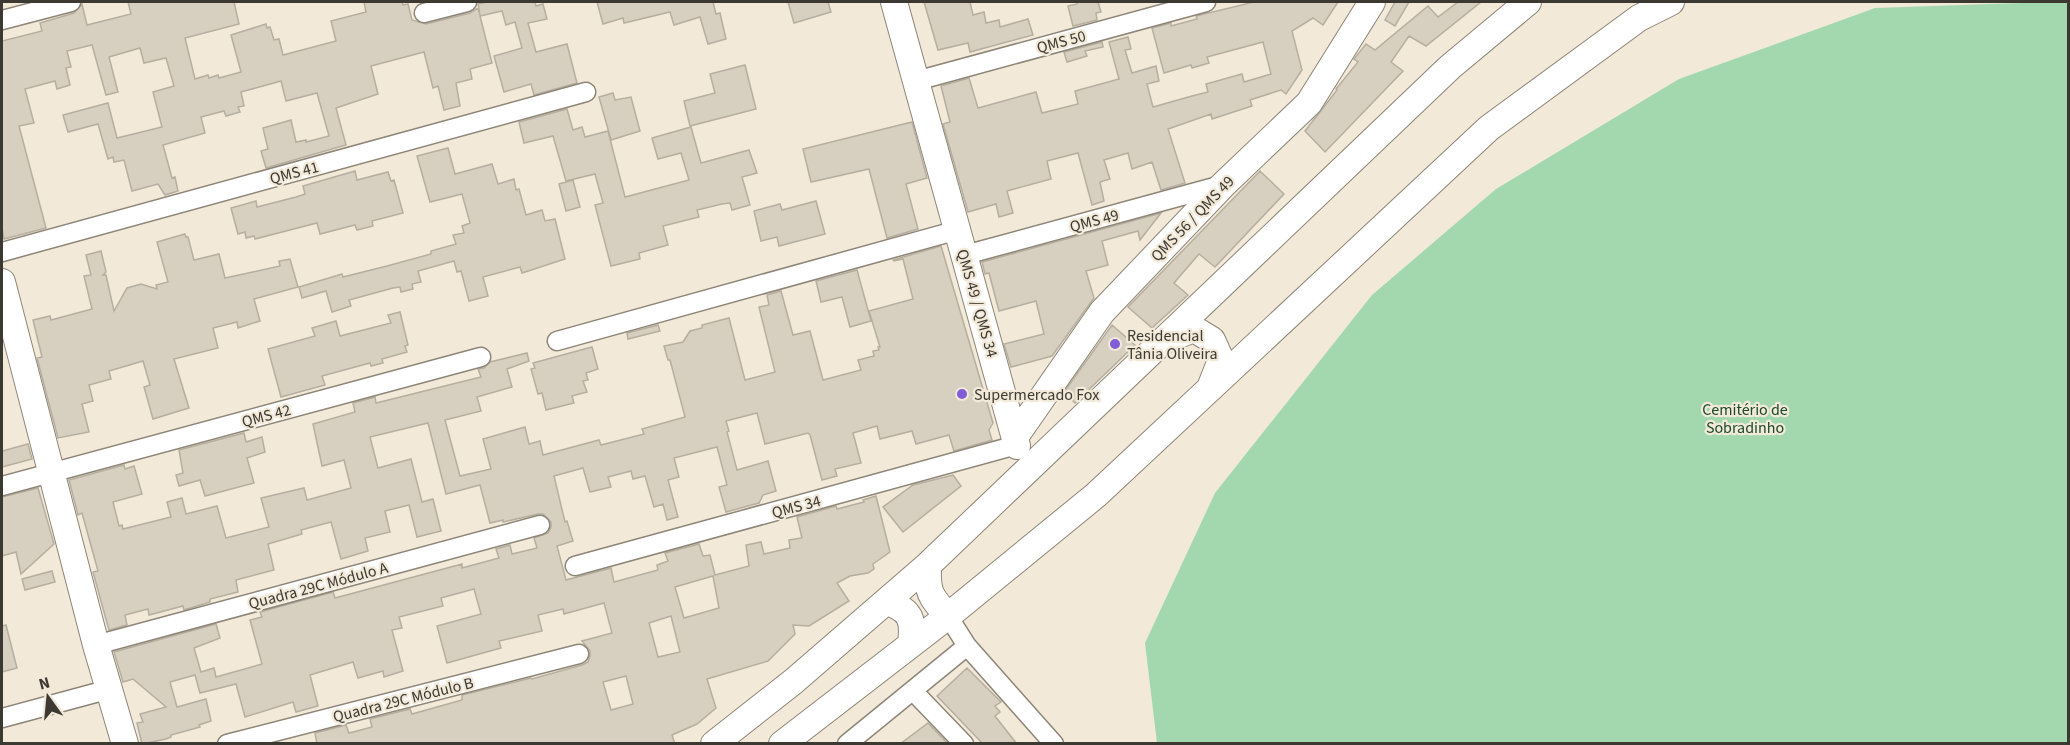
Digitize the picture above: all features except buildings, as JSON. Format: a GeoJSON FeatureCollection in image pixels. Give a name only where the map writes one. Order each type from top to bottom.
{"type":"FeatureCollection","features":[{"type":"Feature","properties":{"kind":"main road","name":"QMS 49 / QMS 34"},"geometry":{"type":"LineString","coordinates":[[894,2],[1016,441]]}},
{"type":"Feature","properties":{"kind":"main road","name":"QMS 56 / QMS 49"},"geometry":{"type":"LineString","coordinates":[[1016,441],[1101,312],[1224,184],[1309,103],[1372,2]]}},
{"type":"Feature","properties":{"kind":"main road"},"geometry":{"type":"LineString","coordinates":[[714,744],[794,681],[928,565],[1450,67],[1528,2]]}},
{"type":"Feature","properties":{"kind":"main road"},"geometry":{"type":"LineString","coordinates":[[782,744],[948,616],[1096,495],[1489,128],[1639,18],[1671,2]]}},
{"type":"Feature","properties":{"kind":"main road"},"geometry":{"type":"LineString","coordinates":[[2,282],[96,645],[125,744]]}},
{"type":"Feature","properties":{"kind":"main road"},"geometry":{"type":"LineString","coordinates":[[1161,341],[1194,329],[1212,340],[1221,360],[1209,391]]}},
{"type":"Feature","properties":{"kind":"main road"},"geometry":{"type":"LineString","coordinates":[[1015,480],[1016,441],[1054,443]]}},
{"type":"Feature","properties":{"kind":"main road"},"geometry":{"type":"LineString","coordinates":[[928,565],[928,585],[932,598],[948,616]]}},
{"type":"Feature","properties":{"kind":"main road"},"geometry":{"type":"LineString","coordinates":[[887,602],[905,610],[909,617],[913,627],[911,644]]}},
{"type":"Feature","properties":{"kind":"street"},"geometry":{"type":"LineString","coordinates":[[2,20],[71,2]]}},
{"type":"Feature","properties":{"kind":"street"},"geometry":{"type":"LineString","coordinates":[[424,13],[467,2]]}},
{"type":"Feature","properties":{"kind":"street","name":"QMS 50"},"geometry":{"type":"LineString","coordinates":[[916,81],[1206,2]]}},
{"type":"Feature","properties":{"kind":"street","name":"QMS 41"},"geometry":{"type":"LineString","coordinates":[[2,252],[586,92]]}},
{"type":"Feature","properties":{"kind":"street","name":"QMS 49"},"geometry":{"type":"LineString","coordinates":[[965,255],[1224,184]]}},
{"type":"Feature","properties":{"kind":"street"},"geometry":{"type":"LineString","coordinates":[[557,341],[958,230]]}},
{"type":"Feature","properties":{"kind":"street","name":"QMS 42"},"geometry":{"type":"LineString","coordinates":[[2,486],[481,357]]}},
{"type":"Feature","properties":{"kind":"street","name":"QMS 34"},"geometry":{"type":"LineString","coordinates":[[575,566],[1016,441]]}},
{"type":"Feature","properties":{"kind":"street","name":"Quadra 29C Módulo A"},"geometry":{"type":"LineString","coordinates":[[96,645],[540,525]]}},
{"type":"Feature","properties":{"kind":"street"},"geometry":{"type":"LineString","coordinates":[[948,616],[967,646],[1054,744]]}},
{"type":"Feature","properties":{"kind":"street"},"geometry":{"type":"LineString","coordinates":[[847,744],[967,646]]}},
{"type":"Feature","properties":{"kind":"street","name":"Quadra 29C Módulo B"},"geometry":{"type":"LineString","coordinates":[[227,744],[579,654]]}},
{"type":"Feature","properties":{"kind":"street"},"geometry":{"type":"LineString","coordinates":[[2,718],[110,689]]}},
{"type":"Feature","properties":{"kind":"street"},"geometry":{"type":"LineString","coordinates":[[913,691],[964,744]]}},
{"type":"Feature","properties":{"kind":"green space","name":"Cemitério de Sobradinho"},"geometry":{"type":"Polygon","coordinates":[[[2068,3],[2068,743],[1157,743],[1145,643],[1215,493],[1372,295],[1496,189],[1679,79],[1875,8],[2068,3]]]}},
{"type":"Feature","properties":{"kind":"place","name":"Residencial Tânia Oliveira"},"geometry":{"type":"Point","coordinates":[1115,344]}},
{"type":"Feature","properties":{"kind":"place","name":"Supermercado Fox"},"geometry":{"type":"Point","coordinates":[962,394]}}]}
